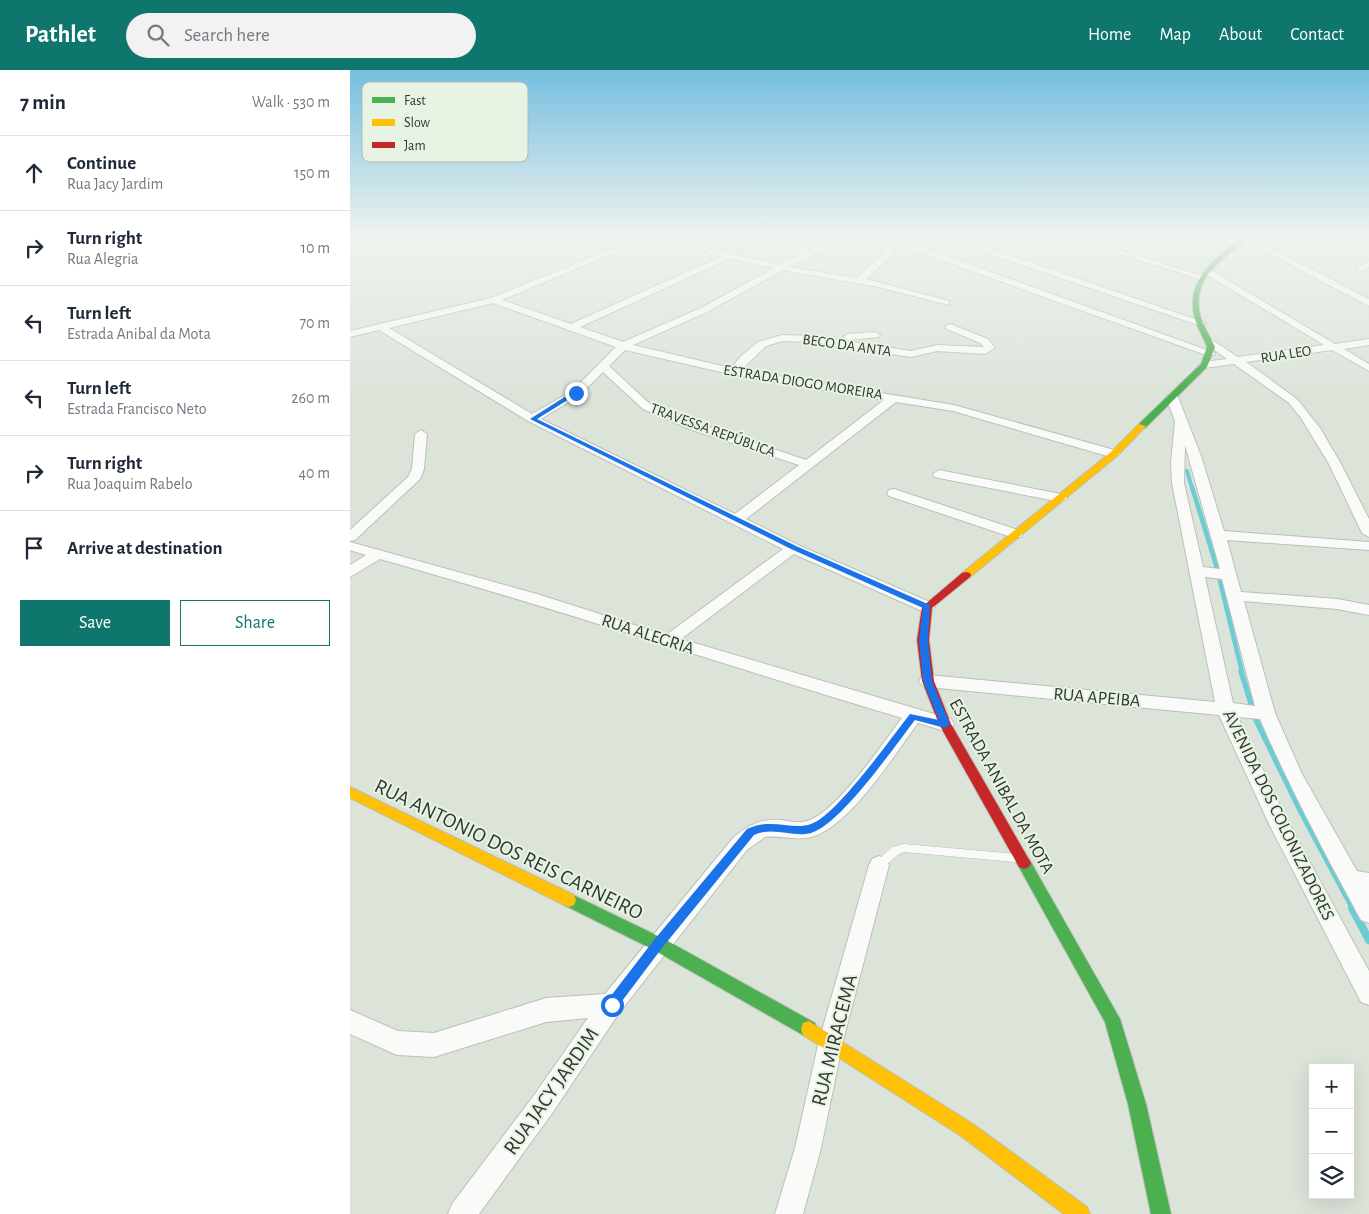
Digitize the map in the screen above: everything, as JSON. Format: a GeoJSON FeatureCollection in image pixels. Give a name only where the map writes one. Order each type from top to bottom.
{"type":"FeatureCollection","features":[{"type":"Feature","properties":{"kind":"street"},"geometry":{"type":"LineString","coordinates":[[350,334],[382,328],[494,300],[522,288]]}},
{"type":"Feature","properties":{"kind":"street"},"geometry":{"type":"LineString","coordinates":[[570,328],[657,288]]}},
{"type":"Feature","properties":{"kind":"street"},"geometry":{"type":"LineString","coordinates":[[532,419],[576,393],[623,346],[704,310],[744,288]]}},
{"type":"Feature","properties":{"kind":"street"},"geometry":{"type":"LineString","coordinates":[[898,288],[946,303]]}},
{"type":"Feature","properties":{"kind":"street"},"geometry":{"type":"LineString","coordinates":[[1031,288],[1210,347],[1237,361],[1292,401],[1311,422],[1369,533]]}},
{"type":"Feature","properties":{"kind":"street"},"geometry":{"type":"LineString","coordinates":[[1100,288],[1201,323]]}},
{"type":"Feature","properties":{"kind":"street"},"geometry":{"type":"LineString","coordinates":[[382,328],[532,419],[793,548],[928,607],[1114,454],[1204,365],[1210,347],[1196,313],[1194,292],[1196,288]]}},
{"type":"Feature","properties":{"kind":"street"},"geometry":{"type":"LineString","coordinates":[[1230,288],[1334,346],[1369,368]]}},
{"type":"Feature","properties":{"kind":"street"},"geometry":{"type":"LineString","coordinates":[[1342,288],[1369,303]]}},
{"type":"Feature","properties":{"kind":"street","name":"ESTRADA DIOGO MOREIRA"},"geometry":{"type":"LineString","coordinates":[[494,300],[623,346],[734,372],[895,397],[983,415],[1114,454]]}},
{"type":"Feature","properties":{"kind":"street"},"geometry":{"type":"LineString","coordinates":[[950,327],[984,341],[990,348],[985,351],[972,351]]}},
{"type":"Feature","properties":{"kind":"street"},"geometry":{"type":"LineString","coordinates":[[812,339],[876,335]]}},
{"type":"Feature","properties":{"kind":"street","name":"BECO DA ANTA"},"geometry":{"type":"LineString","coordinates":[[734,372],[745,358],[771,340],[793,337],[911,354],[937,348],[972,351]]}},
{"type":"Feature","properties":{"kind":"street","name":"RUA LEO"},"geometry":{"type":"LineString","coordinates":[[1204,365],[1369,342]]}},
{"type":"Feature","properties":{"kind":"street","name":"TRAVESSA REPÚBLICA"},"geometry":{"type":"LineString","coordinates":[[604,366],[647,407],[696,427],[807,464]]}},
{"type":"Feature","properties":{"kind":"street"},"geometry":{"type":"LineString","coordinates":[[736,520],[895,397]]}},
{"type":"Feature","properties":{"kind":"street","name":"AVENIDA DOS COLONIZADORES"},"geometry":{"type":"LineString","coordinates":[[1172,397],[1195,456],[1219,536],[1226,574],[1236,596],[1262,712],[1293,774],[1359,881],[1369,914]]}},
{"type":"Feature","properties":{"kind":"street","name":"AVENIDA DOS COLONIZADORES"},"geometry":{"type":"LineString","coordinates":[[1181,422],[1176,463],[1178,482],[1230,709],[1279,824],[1369,994]]}},
{"type":"Feature","properties":{"kind":"street"},"geometry":{"type":"LineString","coordinates":[[350,537],[414,479],[418,469],[422,434]]}},
{"type":"Feature","properties":{"kind":"street"},"geometry":{"type":"LineString","coordinates":[[939,474],[1061,498]]}},
{"type":"Feature","properties":{"kind":"street"},"geometry":{"type":"LineString","coordinates":[[894,493],[1016,534]]}},
{"type":"Feature","properties":{"kind":"street"},"geometry":{"type":"LineString","coordinates":[[1219,536],[1369,546]]}},
{"type":"Feature","properties":{"kind":"street","name":"RUA ALEGRIA"},"geometry":{"type":"LineString","coordinates":[[350,546],[532,597],[668,641],[913,716],[945,724]]}},
{"type":"Feature","properties":{"kind":"street"},"geometry":{"type":"LineString","coordinates":[[668,641],[793,548]]}},
{"type":"Feature","properties":{"kind":"street"},"geometry":{"type":"LineString","coordinates":[[350,572],[378,554]]}},
{"type":"Feature","properties":{"kind":"street"},"geometry":{"type":"LineString","coordinates":[[1199,571],[1226,574]]}},
{"type":"Feature","properties":{"kind":"street"},"geometry":{"type":"LineString","coordinates":[[1236,596],[1337,604],[1369,610]]}},
{"type":"Feature","properties":{"kind":"street","name":"ESTRADA ANIBAL DA MOTA"},"geometry":{"type":"LineString","coordinates":[[928,607],[924,640],[928,681],[945,724],[1112,1019],[1137,1104],[1160,1214]]}},
{"type":"Feature","properties":{"kind":"street","name":"RUA APEIBA"},"geometry":{"type":"LineString","coordinates":[[928,681],[1262,712]]}},
{"type":"Feature","properties":{"kind":"street","name":"RUA JACY JARDIM"},"geometry":{"type":"LineString","coordinates":[[462,1214],[544,1103],[612,1005],[658,944],[750,832],[759,828],[770,827],[809,829],[821,824],[860,785],[913,716]]}},
{"type":"Feature","properties":{"kind":"street","name":"RUA ANTONIO DOS REIS CARNEIRO"},"geometry":{"type":"LineString","coordinates":[[350,792],[658,944],[831,1041],[967,1130],[1080,1214]]}},
{"type":"Feature","properties":{"kind":"street","name":"RUA MIRACEMA"},"geometry":{"type":"LineString","coordinates":[[789,1214],[808,1148],[831,1041],[880,866]]}},
{"type":"Feature","properties":{"kind":"street"},"geometry":{"type":"LineString","coordinates":[[350,1022],[397,1043],[434,1045],[546,1010],[612,1005]]}},
{"type":"Feature","properties":{"kind":"lane"},"geometry":{"type":"LineString","coordinates":[[880,866],[895,850],[904,848],[1022,858]]}},
{"type":"Feature","properties":{"kind":"waterway"},"geometry":{"type":"LineString","coordinates":[[1187,471],[1192,488]]}},
{"type":"Feature","properties":{"kind":"waterway"},"geometry":{"type":"LineString","coordinates":[[1192,487],[1216,565],[1242,672]]}},
{"type":"Feature","properties":{"kind":"waterway"},"geometry":{"type":"LineString","coordinates":[[1241,671],[1256,720],[1301,812],[1353,909]]}},
{"type":"Feature","properties":{"kind":"waterway"},"geometry":{"type":"LineString","coordinates":[[1352,908],[1369,940]]}},
{"type":"Feature","properties":{"kind":"traffic: fast"},"geometry":{"type":"LineString","coordinates":[[1142,426],[1204,365],[1211,347],[1197,315],[1195,302],[1198,288]]}},
{"type":"Feature","properties":{"kind":"traffic: fast"},"geometry":{"type":"LineString","coordinates":[[1024,863],[1112,1019],[1137,1104],[1161,1214]]}},
{"type":"Feature","properties":{"kind":"traffic: fast"},"geometry":{"type":"LineString","coordinates":[[569,900],[658,944],[809,1029]]}},
{"type":"Feature","properties":{"kind":"traffic: slow"},"geometry":{"type":"LineString","coordinates":[[966,575],[1114,454],[1142,426]]}},
{"type":"Feature","properties":{"kind":"traffic: slow"},"geometry":{"type":"LineString","coordinates":[[350,792],[569,900]]}},
{"type":"Feature","properties":{"kind":"traffic: slow"},"geometry":{"type":"LineString","coordinates":[[809,1029],[967,1130],[1080,1214]]}},
{"type":"Feature","properties":{"kind":"traffic: jam"},"geometry":{"type":"LineString","coordinates":[[966,575],[927,607],[923,640],[928,681],[945,724],[1024,863]]}},
{"type":"Feature","properties":{"kind":"route"},"geometry":{"type":"LineString","coordinates":[[576,393],[532,419],[793,548],[928,607],[924,640],[928,681],[945,724],[913,716],[860,785],[821,824],[809,829],[799,830],[770,827],[759,828],[750,832],[658,944],[612,1005]]}}]}
